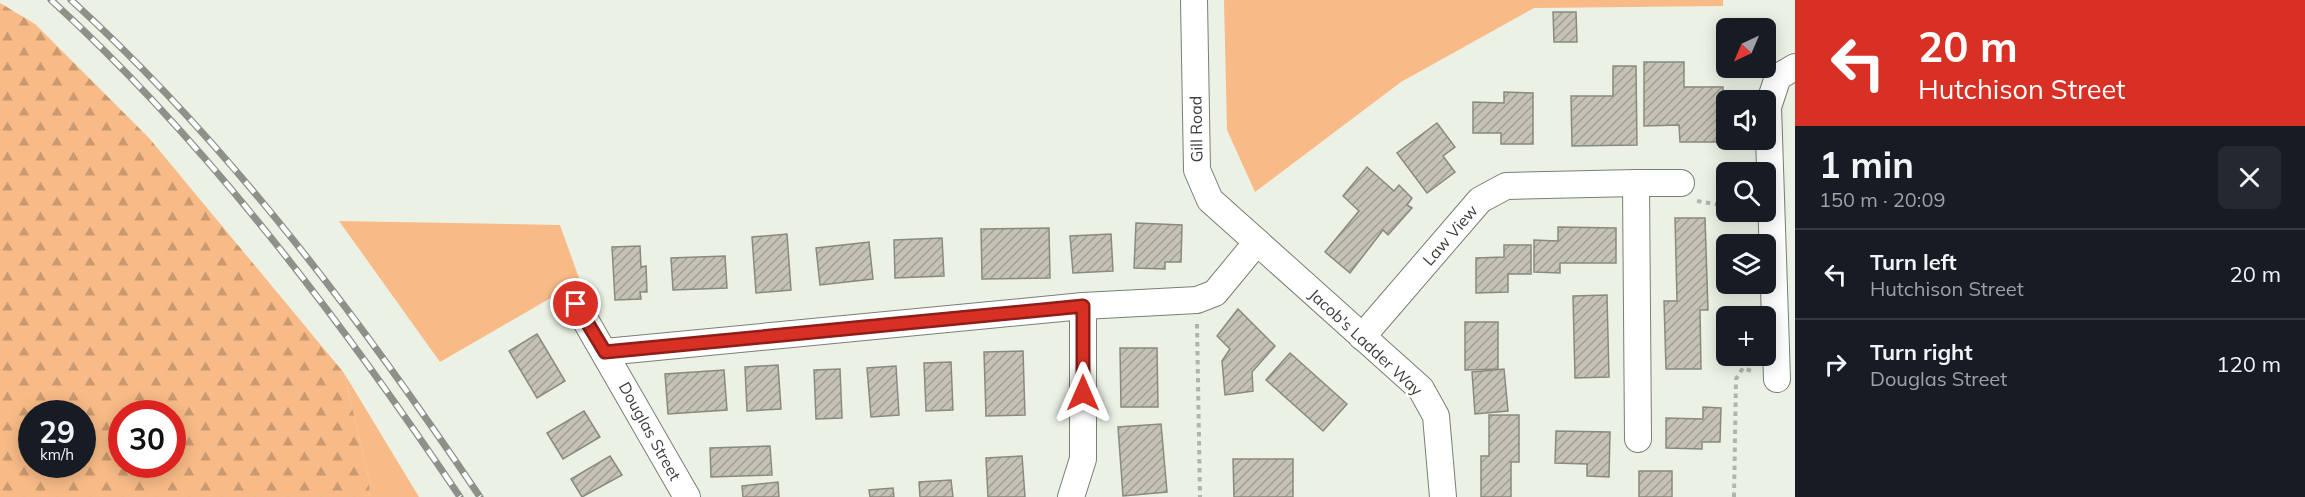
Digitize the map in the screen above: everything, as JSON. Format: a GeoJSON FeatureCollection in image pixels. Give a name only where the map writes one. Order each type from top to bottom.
{"type":"FeatureCollection","features":[{"type":"Feature","properties":{"kind":"street","name":"Gill Road"},"geometry":{"type":"LineString","coordinates":[[1194,0],[1197,170],[1210,200],[1257,242]]}},
{"type":"Feature","properties":{"kind":"street"},"geometry":{"type":"LineString","coordinates":[[1777,379],[1768,107],[1778,77],[1795,67]]}},
{"type":"Feature","properties":{"kind":"street"},"geometry":{"type":"LineString","coordinates":[[1636,183],[1638,439]]}},
{"type":"Feature","properties":{"kind":"street","name":"Law View"},"geometry":{"type":"LineString","coordinates":[[1362,337],[1480,200],[1506,186],[1681,183]]}},
{"type":"Feature","properties":{"kind":"street"},"geometry":{"type":"LineString","coordinates":[[605,352],[1206,296],[1257,242]]}},
{"type":"Feature","properties":{"kind":"street","name":"Jacob's Ladder Way"},"geometry":{"type":"LineString","coordinates":[[1257,242],[1421,389],[1436,416],[1443,497]]}},
{"type":"Feature","properties":{"kind":"street","name":"Douglas Street"},"geometry":{"type":"LineString","coordinates":[[576,304],[687,497]]}},
{"type":"Feature","properties":{"kind":"street"},"geometry":{"type":"LineString","coordinates":[[1071,497],[1083,459],[1083,306]]}},
{"type":"Feature","properties":{"kind":"path"},"geometry":{"type":"LineString","coordinates":[[1200,497],[1206,296]]}},
{"type":"Feature","properties":{"kind":"path"},"geometry":{"type":"LineString","coordinates":[[1734,497],[1736,379],[1743,368],[1777,379]]}},
{"type":"Feature","properties":{"kind":"green space"},"geometry":{"type":"Polygon","coordinates":[[[1224,0],[1723,0],[1723,6],[1534,8],[1401,82],[1255,192],[1227,130],[1224,0]]]}},
{"type":"Feature","properties":{"kind":"green space"},"geometry":{"type":"Polygon","coordinates":[[[0,3],[35,24],[149,138],[344,373],[369,479],[370,497],[0,497],[0,3]]]}},
{"type":"Feature","properties":{"kind":"green space"},"geometry":{"type":"Polygon","coordinates":[[[339,221],[560,225],[580,281],[440,362],[339,221]]]}},
{"type":"Feature","properties":{"kind":"green space"},"geometry":{"type":"Polygon","coordinates":[[[344,373],[419,497],[370,497],[369,479],[344,373]]]}},
{"type":"Feature","properties":{"kind":"building"},"geometry":{"type":"Polygon","coordinates":[[[1553,12],[1576,12],[1577,42],[1554,42],[1553,12]]]}},
{"type":"Feature","properties":{"kind":"building"},"geometry":{"type":"Polygon","coordinates":[[[1644,62],[1684,62],[1684,87],[1723,87],[1723,90],[1716,90],[1716,142],[1680,142],[1679,125],[1644,126],[1644,62]]]}},
{"type":"Feature","properties":{"kind":"building"},"geometry":{"type":"Polygon","coordinates":[[[1613,66],[1636,66],[1637,145],[1572,146],[1571,96],[1613,96],[1613,66]]]}},
{"type":"Feature","properties":{"kind":"building"},"geometry":{"type":"Polygon","coordinates":[[[1504,92],[1533,93],[1533,144],[1501,144],[1501,133],[1473,133],[1473,102],[1504,103],[1504,92]]]}},
{"type":"Feature","properties":{"kind":"building"},"geometry":{"type":"Polygon","coordinates":[[[1437,123],[1455,147],[1443,156],[1455,172],[1427,193],[1397,153],[1437,123]]]}},
{"type":"Feature","properties":{"kind":"building"},"geometry":{"type":"Polygon","coordinates":[[[1367,167],[1394,191],[1399,185],[1412,198],[1407,205],[1412,208],[1388,235],[1383,230],[1350,273],[1325,252],[1359,211],[1343,196],[1367,167]]]}},
{"type":"Feature","properties":{"kind":"building"},"geometry":{"type":"Polygon","coordinates":[[[1675,218],[1705,218],[1708,310],[1700,310],[1701,369],[1666,369],[1664,301],[1677,301],[1675,218]]]}},
{"type":"Feature","properties":{"kind":"building"},"geometry":{"type":"Polygon","coordinates":[[[1136,223],[1182,225],[1181,262],[1165,262],[1165,269],[1134,268],[1136,223]]]}},
{"type":"Feature","properties":{"kind":"building"},"geometry":{"type":"Polygon","coordinates":[[[1558,227],[1616,228],[1616,263],[1560,263],[1560,273],[1534,272],[1534,240],[1558,241],[1558,227]]]}},
{"type":"Feature","properties":{"kind":"building"},"geometry":{"type":"Polygon","coordinates":[[[1049,228],[1050,278],[982,279],[981,229],[1049,228]]]}},
{"type":"Feature","properties":{"kind":"building"},"geometry":{"type":"Polygon","coordinates":[[[787,234],[791,290],[756,293],[752,237],[787,234]]]}},
{"type":"Feature","properties":{"kind":"building"},"geometry":{"type":"Polygon","coordinates":[[[1111,234],[1113,271],[1073,273],[1070,236],[1111,234]]]}},
{"type":"Feature","properties":{"kind":"building"},"geometry":{"type":"Polygon","coordinates":[[[942,238],[944,276],[895,278],[894,240],[942,238]]]}},
{"type":"Feature","properties":{"kind":"building"},"geometry":{"type":"Polygon","coordinates":[[[869,242],[873,279],[820,285],[816,248],[869,242]]]}},
{"type":"Feature","properties":{"kind":"building"},"geometry":{"type":"Polygon","coordinates":[[[1504,245],[1531,245],[1531,274],[1508,274],[1508,292],[1476,293],[1476,258],[1504,257],[1504,245]]]}},
{"type":"Feature","properties":{"kind":"building"},"geometry":{"type":"Polygon","coordinates":[[[640,246],[641,267],[646,266],[647,292],[640,292],[641,299],[615,300],[612,247],[640,246]]]}},
{"type":"Feature","properties":{"kind":"building"},"geometry":{"type":"Polygon","coordinates":[[[725,256],[727,288],[673,290],[671,258],[725,256]]]}},
{"type":"Feature","properties":{"kind":"building"},"geometry":{"type":"Polygon","coordinates":[[[1607,295],[1609,377],[1575,378],[1573,296],[1607,295]]]}},
{"type":"Feature","properties":{"kind":"building"},"geometry":{"type":"Polygon","coordinates":[[[1238,309],[1275,346],[1252,372],[1253,391],[1225,395],[1222,361],[1230,349],[1217,336],[1238,309]]]}},
{"type":"Feature","properties":{"kind":"building"},"geometry":{"type":"Polygon","coordinates":[[[1465,322],[1498,322],[1498,369],[1465,370],[1465,322]]]}},
{"type":"Feature","properties":{"kind":"building"},"geometry":{"type":"Polygon","coordinates":[[[537,334],[565,381],[537,398],[509,351],[537,334]]]}},
{"type":"Feature","properties":{"kind":"building"},"geometry":{"type":"Polygon","coordinates":[[[1120,348],[1157,348],[1158,407],[1121,407],[1120,348]]]}},
{"type":"Feature","properties":{"kind":"building"},"geometry":{"type":"Polygon","coordinates":[[[1023,351],[1025,415],[986,416],[984,352],[1023,351]]]}},
{"type":"Feature","properties":{"kind":"building"},"geometry":{"type":"Polygon","coordinates":[[[1290,353],[1347,404],[1323,431],[1266,380],[1290,353]]]}},
{"type":"Feature","properties":{"kind":"building"},"geometry":{"type":"Polygon","coordinates":[[[951,362],[953,410],[926,411],[924,363],[951,362]]]}},
{"type":"Feature","properties":{"kind":"building"},"geometry":{"type":"Polygon","coordinates":[[[778,365],[781,409],[747,411],[745,367],[778,365]]]}},
{"type":"Feature","properties":{"kind":"building"},"geometry":{"type":"Polygon","coordinates":[[[896,366],[899,415],[871,417],[867,368],[896,366]]]}},
{"type":"Feature","properties":{"kind":"building"},"geometry":{"type":"Polygon","coordinates":[[[840,369],[842,418],[816,419],[814,370],[840,369]]]}},
{"type":"Feature","properties":{"kind":"building"},"geometry":{"type":"Polygon","coordinates":[[[1504,369],[1508,411],[1475,414],[1472,372],[1504,369]]]}},
{"type":"Feature","properties":{"kind":"building"},"geometry":{"type":"Polygon","coordinates":[[[724,370],[727,410],[668,414],[665,374],[724,370]]]}},
{"type":"Feature","properties":{"kind":"building"},"geometry":{"type":"Polygon","coordinates":[[[1703,407],[1721,408],[1720,442],[1702,442],[1702,449],[1666,448],[1666,418],[1703,419],[1703,407]]]}},
{"type":"Feature","properties":{"kind":"building"},"geometry":{"type":"Polygon","coordinates":[[[584,411],[600,437],[563,459],[547,433],[584,411]]]}},
{"type":"Feature","properties":{"kind":"building"},"geometry":{"type":"Polygon","coordinates":[[[1489,415],[1519,415],[1519,462],[1511,462],[1511,497],[1481,497],[1481,456],[1489,456],[1489,415]]]}},
{"type":"Feature","properties":{"kind":"building"},"geometry":{"type":"Polygon","coordinates":[[[1161,424],[1167,492],[1123,496],[1118,427],[1161,424]]]}},
{"type":"Feature","properties":{"kind":"building"},"geometry":{"type":"Polygon","coordinates":[[[1556,431],[1610,432],[1609,477],[1587,476],[1587,464],[1555,463],[1556,431]]]}},
{"type":"Feature","properties":{"kind":"building"},"geometry":{"type":"Polygon","coordinates":[[[770,446],[772,475],[711,477],[710,448],[770,446]]]}},
{"type":"Feature","properties":{"kind":"building"},"geometry":{"type":"Polygon","coordinates":[[[610,456],[622,475],[582,497],[571,479],[610,456]]]}},
{"type":"Feature","properties":{"kind":"building"},"geometry":{"type":"Polygon","coordinates":[[[1022,456],[1025,497],[988,497],[986,458],[1022,456]]]}},
{"type":"Feature","properties":{"kind":"building"},"geometry":{"type":"Polygon","coordinates":[[[1233,459],[1293,459],[1293,497],[1234,497],[1233,459]]]}},
{"type":"Feature","properties":{"kind":"building"},"geometry":{"type":"Polygon","coordinates":[[[1639,471],[1672,471],[1672,497],[1639,497],[1639,471]]]}},
{"type":"Feature","properties":{"kind":"building"},"geometry":{"type":"Polygon","coordinates":[[[951,480],[953,497],[920,497],[919,482],[951,480]]]}},
{"type":"Feature","properties":{"kind":"building"},"geometry":{"type":"Polygon","coordinates":[[[778,482],[779,497],[743,497],[742,486],[778,482]]]}},
{"type":"Feature","properties":{"kind":"building"},"geometry":{"type":"Polygon","coordinates":[[[893,488],[894,497],[870,497],[869,490],[893,488]]]}},
{"type":"Feature","properties":{"kind":"railway"},"geometry":{"type":"LineString","coordinates":[[51,0],[109,55],[164,113],[270,236],[368,365],[460,497]]}},
{"type":"Feature","properties":{"kind":"railway"},"geometry":{"type":"LineString","coordinates":[[71,0],[129,56],[239,174],[340,300],[480,497]]}},
{"type":"Feature","properties":{"kind":"route"},"geometry":{"type":"LineString","coordinates":[[576,304],[605,352],[1083,306],[1083,393]]}}]}
